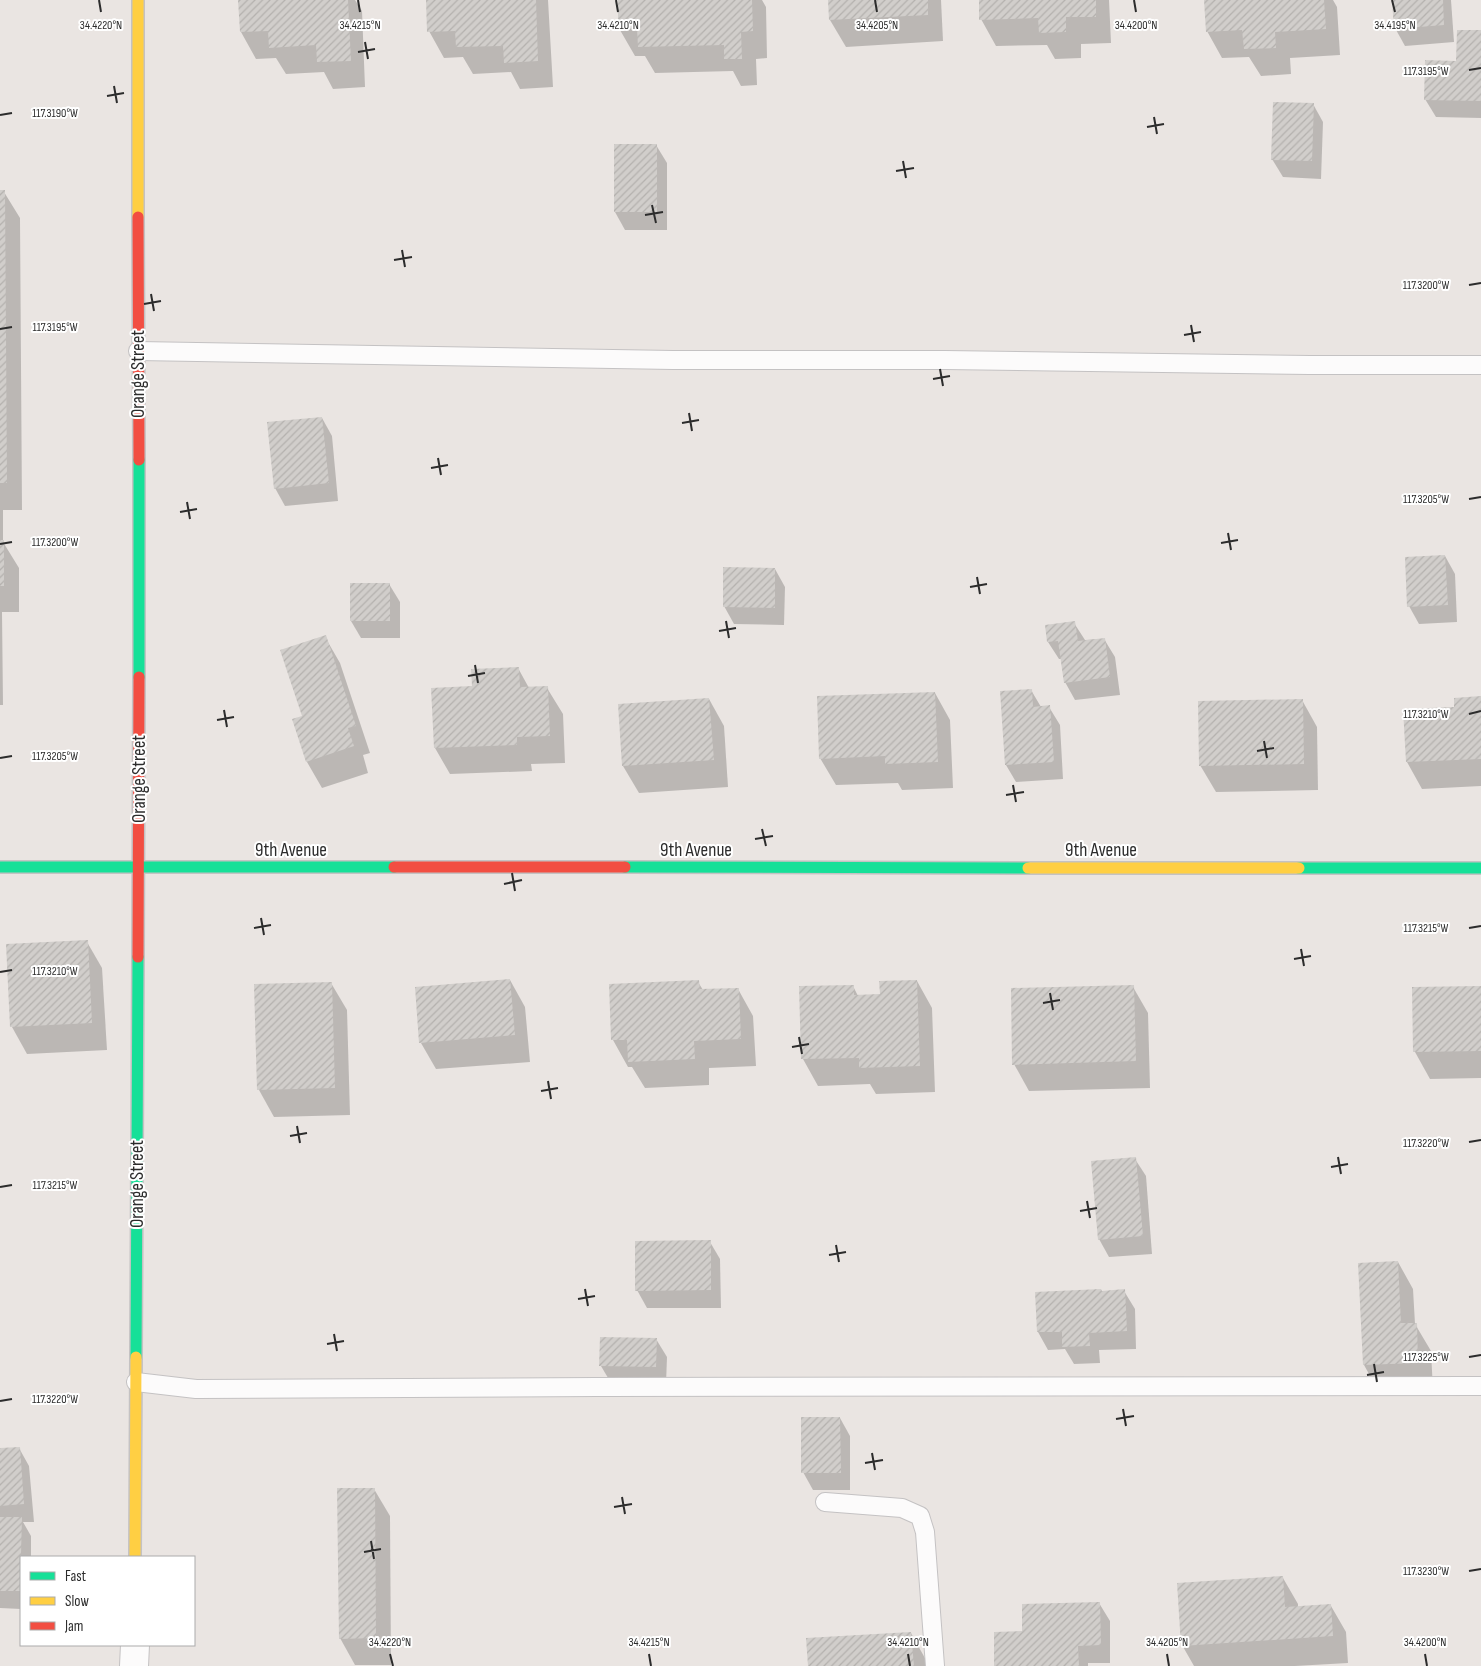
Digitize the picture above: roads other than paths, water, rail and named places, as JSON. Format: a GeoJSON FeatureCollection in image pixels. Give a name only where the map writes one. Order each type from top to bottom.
{"type":"FeatureCollection","features":[{"type":"Feature","properties":{"kind":"street","name":"Orange Street"},"geometry":{"type":"LineString","coordinates":[[135,1556],[139,867],[138,0]]}},
{"type":"Feature","properties":{"kind":"street","name":"9th Avenue"},"geometry":{"type":"LineString","coordinates":[[0,867],[1481,868]]}},
{"type":"Feature","properties":{"kind":"street"},"geometry":{"type":"LineString","coordinates":[[134,1646],[134,1666]]}},
{"type":"Feature","properties":{"kind":"lane"},"geometry":{"type":"LineString","coordinates":[[138,351],[672,360],[945,360],[1310,365],[1481,365]]}},
{"type":"Feature","properties":{"kind":"lane"},"geometry":{"type":"LineString","coordinates":[[136,1382],[196,1389],[1481,1386]]}},
{"type":"Feature","properties":{"kind":"lane"},"geometry":{"type":"LineString","coordinates":[[825,1502],[902,1508],[920,1516],[925,1532],[935,1666]]}}]}
